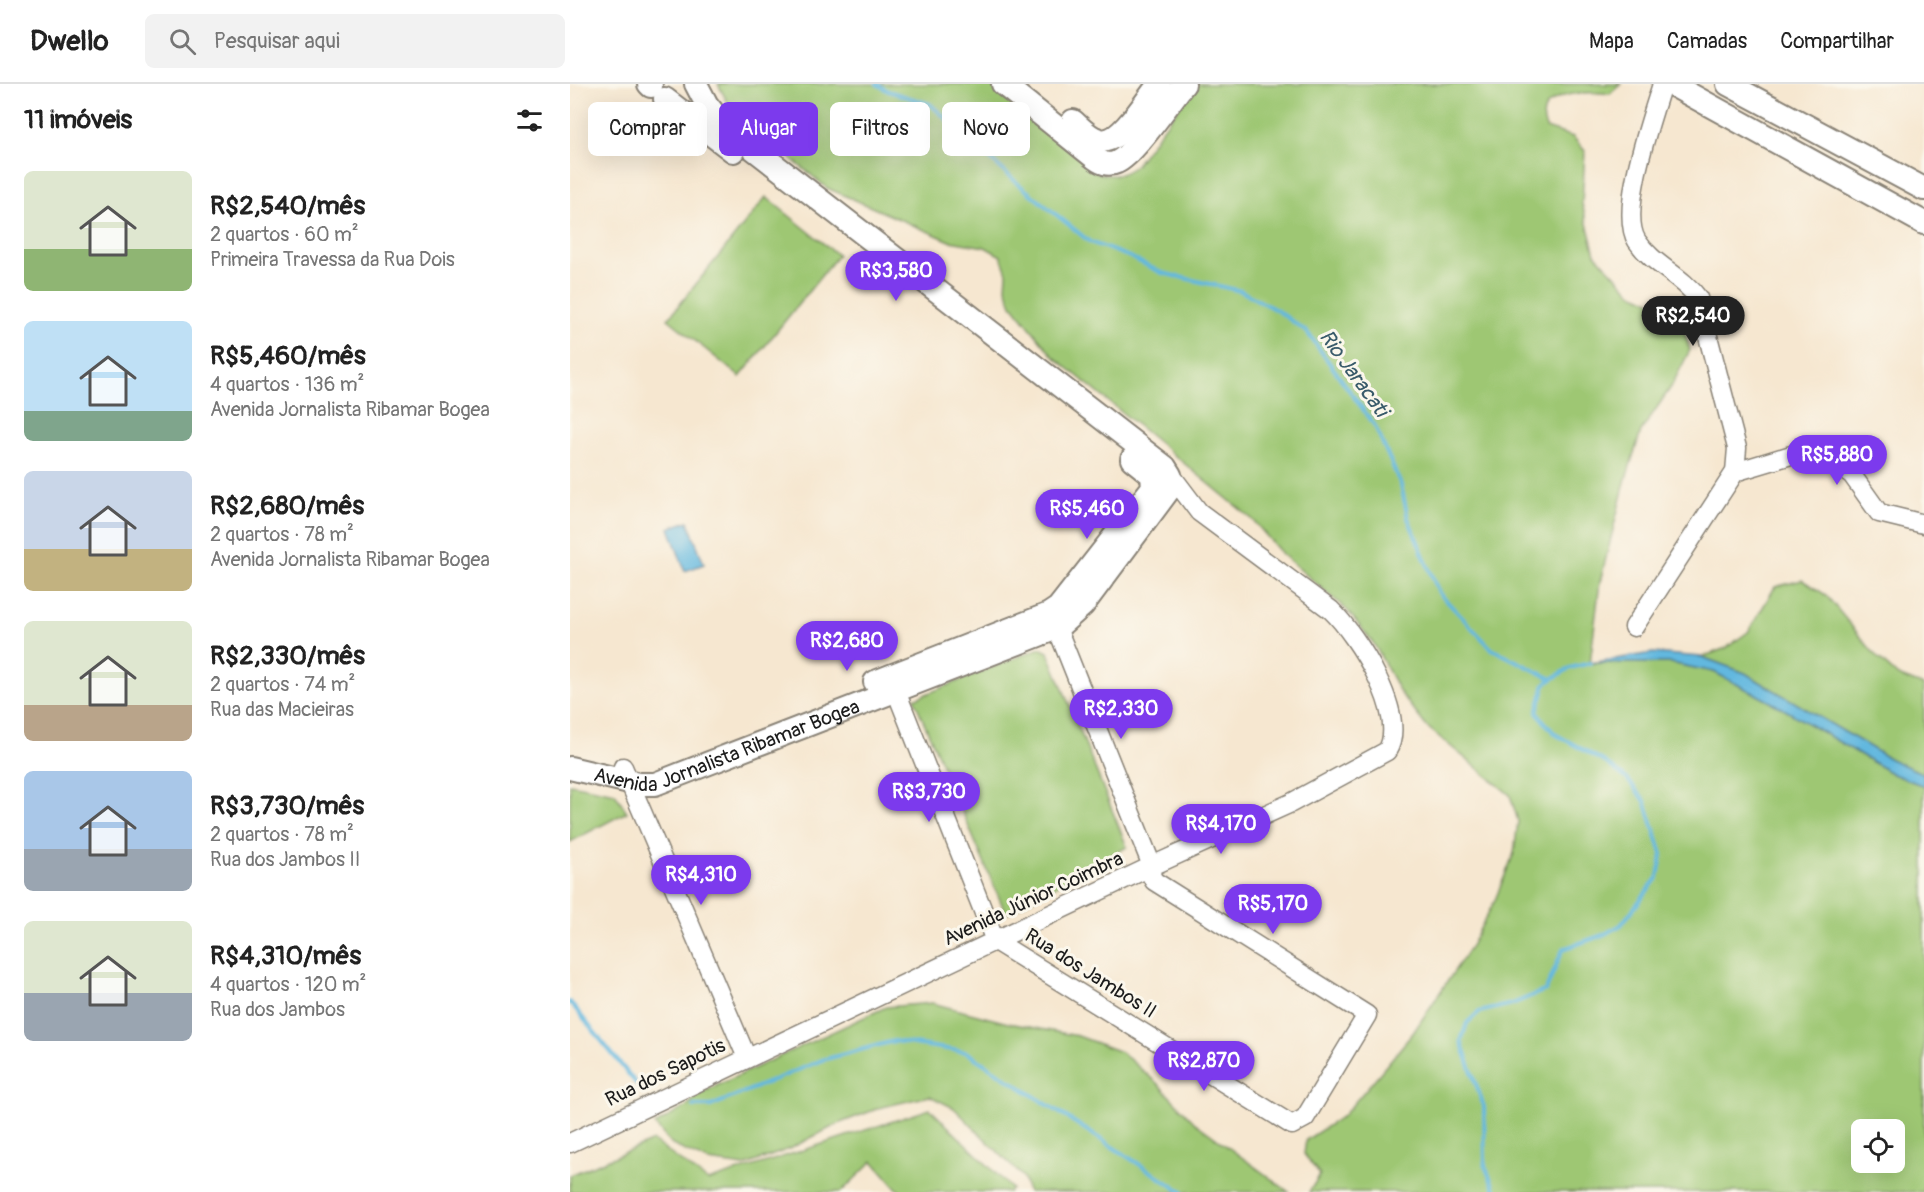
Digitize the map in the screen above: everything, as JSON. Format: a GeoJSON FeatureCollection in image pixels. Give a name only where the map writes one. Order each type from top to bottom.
{"type":"FeatureCollection","features":[{"type":"Feature","properties":{"kind":"main road"},"geometry":{"type":"LineString","coordinates":[[654,88],[683,97],[694,84],[724,126],[1159,472]]}},
{"type":"Feature","properties":{"kind":"main road"},"geometry":{"type":"LineString","coordinates":[[1003,84],[1095,158],[1110,164],[1119,161],[1131,151],[1184,84]]}},
{"type":"Feature","properties":{"kind":"main road"},"geometry":{"type":"LineString","coordinates":[[1026,84],[1092,137],[1107,141],[1121,133],[1159,84]]}},
{"type":"Feature","properties":{"kind":"main road"},"geometry":{"type":"LineString","coordinates":[[1671,84],[1924,223]]}},
{"type":"Feature","properties":{"kind":"main road"},"geometry":{"type":"LineString","coordinates":[[1728,84],[1924,189]]}},
{"type":"Feature","properties":{"kind":"main road"},"geometry":{"type":"LineString","coordinates":[[654,88],[1159,472]]}},
{"type":"Feature","properties":{"kind":"main road","name":"Avenida Jornalista Ribamar Bogea"},"geometry":{"type":"LineString","coordinates":[[570,755],[626,774],[655,784],[1057,628],[1083,605],[1167,495],[1172,483],[1159,472],[1152,489],[1073,592],[1049,614],[660,768],[626,774],[570,768]]}},
{"type":"Feature","properties":{"kind":"street"},"geometry":{"type":"LineString","coordinates":[[1634,627],[1735,472],[1737,448],[1698,298],[1688,285],[1645,250],[1636,240],[1633,228],[1632,201],[1641,156],[1662,84]]}},
{"type":"Feature","properties":{"kind":"street"},"geometry":{"type":"LineString","coordinates":[[1735,472],[1811,449],[1823,453],[1852,476],[1879,513],[1924,524]]}},
{"type":"Feature","properties":{"kind":"street","name":"Avenida Júnior Coimbra"},"geometry":{"type":"LineString","coordinates":[[747,1058],[1152,866],[1298,800],[1387,751],[1392,736],[1383,694],[1373,668],[1357,640],[1340,619],[1199,512],[1159,472]]}},
{"type":"Feature","properties":{"kind":"street"},"geometry":{"type":"LineString","coordinates":[[1057,628],[1152,866]]}},
{"type":"Feature","properties":{"kind":"street","name":"Rua dos Jambos II"},"geometry":{"type":"LineString","coordinates":[[896,691],[995,941],[1292,1125],[1299,1122],[1305,1118],[1367,1015],[1156,884],[1151,875],[1152,866]]}},
{"type":"Feature","properties":{"kind":"street"},"geometry":{"type":"LineString","coordinates":[[626,774],[747,1058]]}},
{"type":"Feature","properties":{"kind":"street","name":"Rua dos Sapotis"},"geometry":{"type":"LineString","coordinates":[[570,1143],[747,1058]]}},
{"type":"Feature","properties":{"kind":"green space"},"geometry":{"type":"Polygon","coordinates":[[[718,84],[989,84],[1011,102],[942,102],[942,156],[1030,156],[1030,117],[1098,173],[1113,175],[1135,166],[1196,84],[1621,84],[1610,94],[1576,94],[1553,100],[1546,107],[1543,116],[1546,128],[1573,137],[1585,151],[1582,204],[1595,254],[1631,292],[1679,315],[1690,350],[1671,387],[1641,431],[1625,482],[1600,582],[1590,663],[1671,663],[1714,672],[1782,708],[1893,774],[1924,786],[1924,1192],[1309,1192],[1320,1175],[1304,1154],[1306,1140],[1343,1116],[1413,1033],[1471,946],[1495,900],[1514,853],[1518,821],[1510,795],[1426,726],[1401,694],[1374,644],[1347,610],[1282,554],[1252,519],[1053,356],[1012,305],[1006,288],[1007,273],[1001,256],[985,247],[950,241],[827,188],[788,156],[818,156],[818,102],[727,102],[718,84]]]}},
{"type":"Feature","properties":{"kind":"green space"},"geometry":{"type":"Polygon","coordinates":[[[766,197],[838,255],[740,377],[668,319],[766,197]]]}},
{"type":"Feature","properties":{"kind":"green space"},"geometry":{"type":"Polygon","coordinates":[[[1802,580],[1826,595],[1877,657],[1898,676],[1924,686],[1924,774],[1890,759],[1745,673],[1702,657],[1726,648],[1748,632],[1775,587],[1802,580]]]}},
{"type":"Feature","properties":{"kind":"green space"},"geometry":{"type":"Polygon","coordinates":[[[1040,648],[1048,652],[1127,847],[1006,914],[914,699],[1040,648]]]}},
{"type":"Feature","properties":{"kind":"green space"},"geometry":{"type":"Polygon","coordinates":[[[570,784],[615,793],[627,812],[570,842],[570,784]]]}},
{"type":"Feature","properties":{"kind":"green space"},"geometry":{"type":"Polygon","coordinates":[[[932,1003],[1008,1023],[1078,1036],[1121,1052],[1157,1083],[1194,1122],[1289,1192],[1028,1192],[1023,1177],[954,1108],[930,1096],[882,1107],[840,1123],[789,1149],[744,1166],[708,1161],[672,1145],[655,1125],[684,1108],[703,1092],[886,1007],[932,1003]]]}},
{"type":"Feature","properties":{"kind":"green space"},"geometry":{"type":"Polygon","coordinates":[[[930,1109],[1012,1189],[1009,1192],[900,1192],[873,1161],[841,1192],[570,1192],[570,1175],[653,1141],[708,1181],[930,1109]]]}},
{"type":"Feature","properties":{"kind":"water"},"geometry":{"type":"Polygon","coordinates":[[[688,521],[704,564],[685,571],[669,528],[688,521]]]}},
{"type":"Feature","properties":{"kind":"water"},"geometry":{"type":"Polygon","coordinates":[[[1653,653],[1702,657],[1745,673],[1890,759],[1924,774],[1924,786],[1893,774],[1782,708],[1714,672],[1671,663],[1590,663],[1653,653]]]}},
{"type":"Feature","properties":{"kind":"waterway","name":"Rio Jaracati"},"geometry":{"type":"LineString","coordinates":[[877,84],[888,91],[930,104],[1016,182],[1090,242],[1130,257],[1162,273],[1241,291],[1278,311],[1307,332],[1375,426],[1401,485],[1408,518],[1439,593],[1492,649],[1552,679],[1570,668],[1590,663]]}},
{"type":"Feature","properties":{"kind":"waterway"},"geometry":{"type":"LineString","coordinates":[[1496,1192],[1485,1166],[1484,1107],[1461,1041],[1467,1023],[1479,1012],[1512,1004],[1546,990],[1563,949],[1603,935],[1621,925],[1658,877],[1662,854],[1645,801],[1627,779],[1605,762],[1555,734],[1537,713],[1545,684],[1552,679]]}},
{"type":"Feature","properties":{"kind":"waterway"},"geometry":{"type":"LineString","coordinates":[[570,1002],[639,1087]]}},
{"type":"Feature","properties":{"kind":"waterway"},"geometry":{"type":"LineString","coordinates":[[693,1106],[711,1106],[822,1060],[894,1041],[966,1052],[1182,1192]]}}]}
